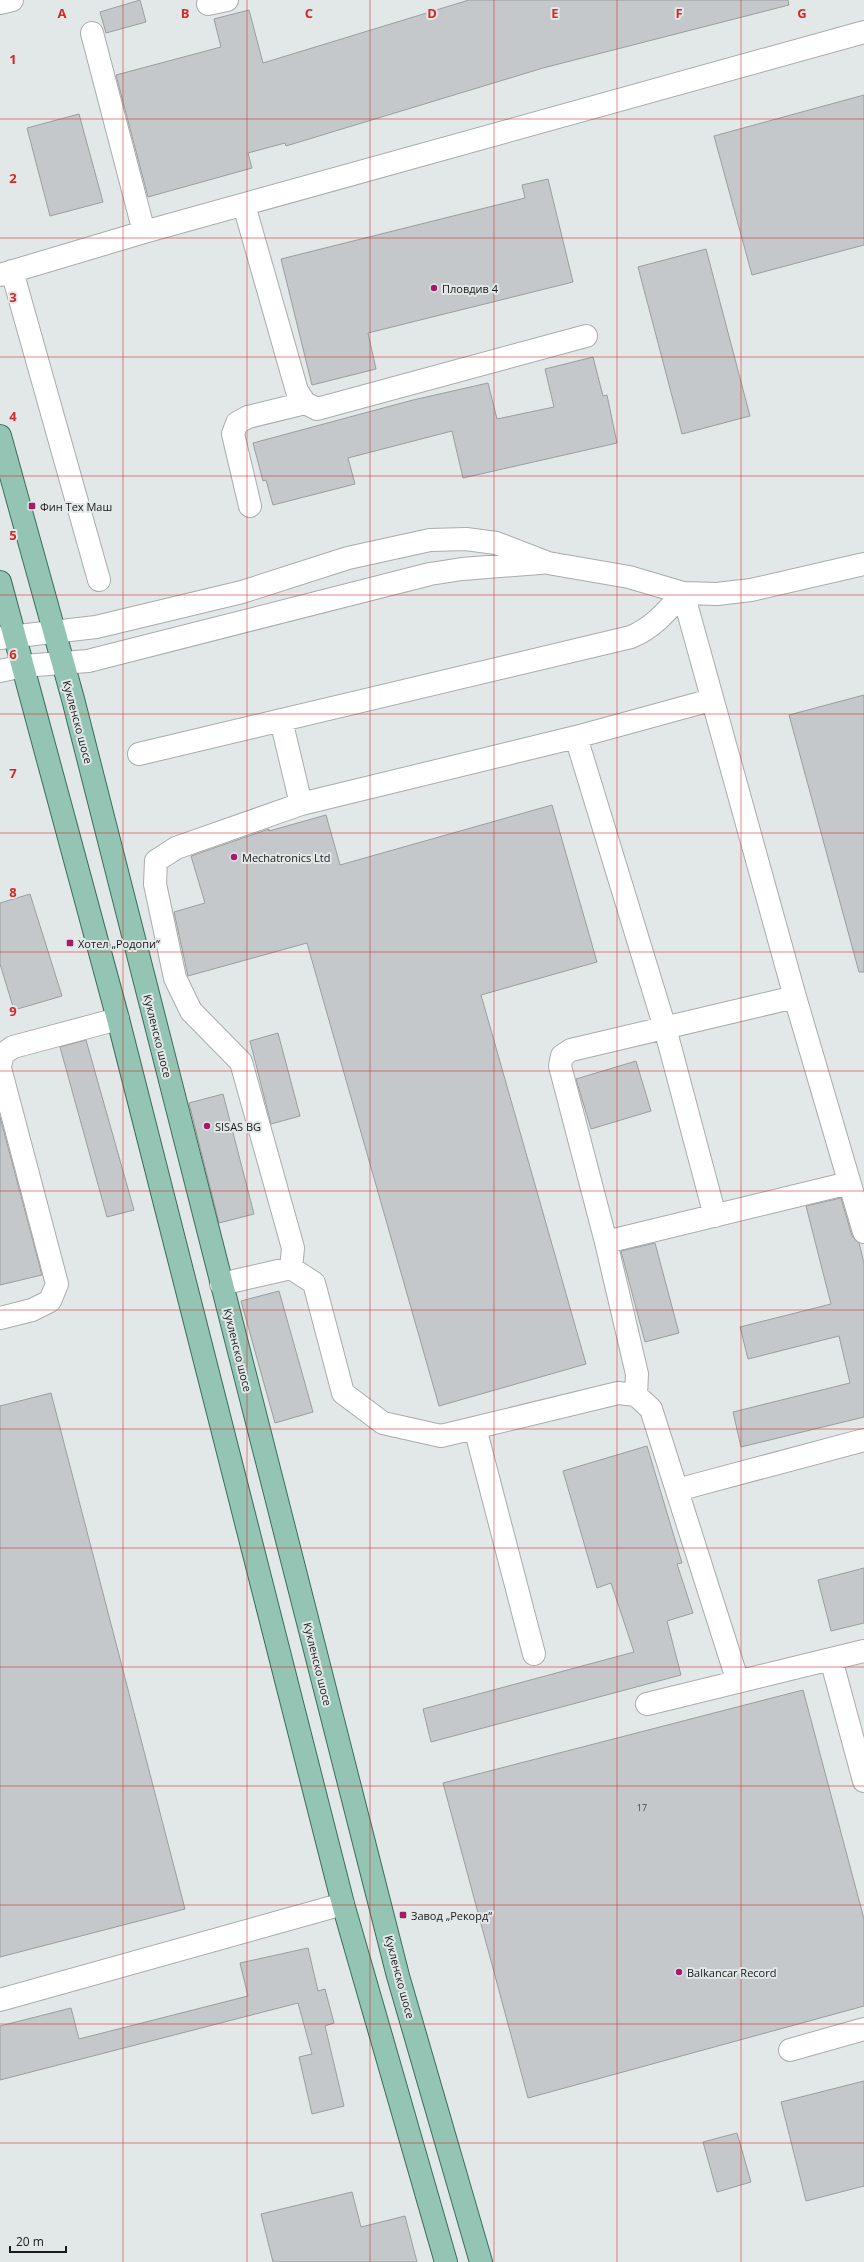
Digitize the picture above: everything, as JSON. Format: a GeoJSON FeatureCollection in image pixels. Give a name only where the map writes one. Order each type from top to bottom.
{"type":"FeatureCollection","features":[{"type":"Feature","properties":{"kind":"main road","name":"Кукленско шосе"},"geometry":{"type":"LineString","coordinates":[[0,436],[52,631],[75,706],[398,1976],[481,2262]]}},
{"type":"Feature","properties":{"kind":"main road"},"geometry":{"type":"LineString","coordinates":[[0,582],[7,637],[23,666],[118,1019],[343,1904],[446,2262]]}},
{"type":"Feature","properties":{"kind":"street"},"geometry":{"type":"LineString","coordinates":[[0,3],[12,0]]}},
{"type":"Feature","properties":{"kind":"street"},"geometry":{"type":"LineString","coordinates":[[99,580],[6,273],[144,232],[864,32]]}},
{"type":"Feature","properties":{"kind":"street"},"geometry":{"type":"LineString","coordinates":[[92,33],[144,232]]}},
{"type":"Feature","properties":{"kind":"street"},"geometry":{"type":"LineString","coordinates":[[244,204],[297,391],[305,403],[317,409],[586,336]]}},
{"type":"Feature","properties":{"kind":"street"},"geometry":{"type":"LineString","coordinates":[[250,506],[233,434],[237,423],[248,417],[305,403]]}},
{"type":"Feature","properties":{"kind":"street"},"geometry":{"type":"LineString","coordinates":[[7,637],[52,631],[80,630],[104,626],[242,592],[348,558],[430,540],[466,539],[496,542],[548,562],[629,577],[682,593],[717,594],[751,590],[864,564]]}},
{"type":"Feature","properties":{"kind":"street"},"geometry":{"type":"LineString","coordinates":[[0,671],[23,666],[88,661],[430,574],[462,569],[548,562]]}},
{"type":"Feature","properties":{"kind":"street"},"geometry":{"type":"LineString","coordinates":[[682,593],[795,997],[864,1232]]}},
{"type":"Feature","properties":{"kind":"street"},"geometry":{"type":"LineString","coordinates":[[139,754],[630,637],[646,631],[662,618],[682,593]]}},
{"type":"Feature","properties":{"kind":"street"},"geometry":{"type":"LineString","coordinates":[[291,1268],[293,1248],[241,1062],[191,1011],[175,978],[155,884],[156,861],[176,848],[301,804],[576,737],[711,700]]}},
{"type":"Feature","properties":{"kind":"street"},"geometry":{"type":"LineString","coordinates":[[281,720],[301,804]]}},
{"type":"Feature","properties":{"kind":"street"},"geometry":{"type":"LineString","coordinates":[[576,737],[665,1028],[715,1216]]}},
{"type":"Feature","properties":{"kind":"street"},"geometry":{"type":"LineString","coordinates":[[636,1395],[637,1374],[606,1242],[560,1066],[562,1056],[571,1050],[795,997]]}},
{"type":"Feature","properties":{"kind":"street"},"geometry":{"type":"LineString","coordinates":[[0,1318],[32,1310],[50,1301],[57,1284],[0,1067],[3,1054],[13,1047],[118,1019]]}},
{"type":"Feature","properties":{"kind":"street"},"geometry":{"type":"LineString","coordinates":[[606,1242],[850,1183]]}},
{"type":"Feature","properties":{"kind":"street"},"geometry":{"type":"LineString","coordinates":[[221,1284],[291,1268],[314,1283],[343,1393],[383,1423],[441,1436],[618,1393],[636,1395],[651,1409],[738,1682]]}},
{"type":"Feature","properties":{"kind":"street"},"geometry":{"type":"LineString","coordinates":[[475,1428],[534,1654]]}},
{"type":"Feature","properties":{"kind":"street"},"geometry":{"type":"LineString","coordinates":[[677,1490],[864,1440]]}},
{"type":"Feature","properties":{"kind":"street"},"geometry":{"type":"LineString","coordinates":[[647,1704],[864,1651]]}},
{"type":"Feature","properties":{"kind":"street"},"geometry":{"type":"LineString","coordinates":[[831,1659],[864,1781]]}},
{"type":"Feature","properties":{"kind":"street"},"geometry":{"type":"LineString","coordinates":[[0,2000],[343,1904]]}},
{"type":"Feature","properties":{"kind":"street"},"geometry":{"type":"LineString","coordinates":[[790,2050],[864,2029]]}},
{"type":"Feature","properties":{"kind":"building"},"geometry":{"type":"Polygon","coordinates":[[[140,0],[146,22],[106,33],[100,12],[140,0]]]}},
{"type":"Feature","properties":{"kind":"building"},"geometry":{"type":"Polygon","coordinates":[[[469,0],[788,0],[789,5],[543,68],[286,146],[285,143],[248,153],[252,168],[148,197],[116,75],[221,47],[214,19],[249,10],[263,63],[469,0]]]}},
{"type":"Feature","properties":{"kind":"building"},"geometry":{"type":"Polygon","coordinates":[[[864,95],[864,245],[752,275],[714,136],[864,95]]]}},
{"type":"Feature","properties":{"kind":"building"},"geometry":{"type":"Polygon","coordinates":[[[79,114],[103,202],[50,216],[27,128],[79,114]]]}},
{"type":"Feature","properties":{"kind":"building"},"geometry":{"type":"Polygon","coordinates":[[[548,179],[573,282],[368,333],[376,369],[312,385],[281,259],[525,198],[522,185],[548,179]]]}},
{"type":"Feature","properties":{"kind":"building"},"geometry":{"type":"Polygon","coordinates":[[[706,249],[750,416],[682,434],[638,267],[706,249]]]}},
{"type":"Feature","properties":{"kind":"building"},"geometry":{"type":"Polygon","coordinates":[[[593,357],[603,396],[607,395],[617,443],[463,478],[452,431],[348,458],[355,484],[273,505],[266,480],[263,481],[253,443],[413,400],[488,383],[497,419],[554,407],[545,369],[593,357]]]}},
{"type":"Feature","properties":{"kind":"building"},"geometry":{"type":"Polygon","coordinates":[[[864,695],[864,972],[859,972],[789,715],[864,695]]]}},
{"type":"Feature","properties":{"kind":"building"},"geometry":{"type":"Polygon","coordinates":[[[552,805],[597,962],[481,995],[586,1364],[439,1406],[307,943],[188,976],[174,912],[205,903],[191,856],[269,829],[269,831],[326,815],[340,865],[552,805]]]}},
{"type":"Feature","properties":{"kind":"building"},"geometry":{"type":"Polygon","coordinates":[[[30,894],[62,996],[14,1010],[0,964],[0,903],[30,894]]]}},
{"type":"Feature","properties":{"kind":"building"},"geometry":{"type":"Polygon","coordinates":[[[278,1033],[300,1116],[271,1124],[250,1041],[278,1033]]]}},
{"type":"Feature","properties":{"kind":"building"},"geometry":{"type":"Polygon","coordinates":[[[86,1040],[134,1210],[107,1217],[60,1047],[86,1040]]]}},
{"type":"Feature","properties":{"kind":"building"},"geometry":{"type":"Polygon","coordinates":[[[636,1061],[651,1111],[591,1129],[576,1079],[636,1061]]]}},
{"type":"Feature","properties":{"kind":"building"},"geometry":{"type":"Polygon","coordinates":[[[223,1094],[254,1214],[219,1223],[189,1103],[223,1094]]]}},
{"type":"Feature","properties":{"kind":"building"},"geometry":{"type":"Polygon","coordinates":[[[0,1117],[42,1275],[0,1285],[0,1117]]]}},
{"type":"Feature","properties":{"kind":"building"},"geometry":{"type":"Polygon","coordinates":[[[841,1198],[852,1236],[859,1243],[864,1263],[864,1417],[741,1447],[733,1412],[850,1383],[839,1336],[748,1359],[740,1327],[831,1304],[806,1206],[841,1198]]]}},
{"type":"Feature","properties":{"kind":"building"},"geometry":{"type":"Polygon","coordinates":[[[655,1243],[679,1333],[645,1342],[621,1251],[655,1243]]]}},
{"type":"Feature","properties":{"kind":"building"},"geometry":{"type":"Polygon","coordinates":[[[279,1291],[313,1412],[275,1423],[241,1301],[279,1291]]]}},
{"type":"Feature","properties":{"kind":"building"},"geometry":{"type":"Polygon","coordinates":[[[51,1393],[185,1909],[0,1957],[0,1406],[51,1393]]]}},
{"type":"Feature","properties":{"kind":"building"},"geometry":{"type":"Polygon","coordinates":[[[647,1446],[682,1563],[677,1564],[693,1613],[667,1621],[681,1675],[431,1742],[423,1709],[634,1652],[611,1583],[597,1588],[563,1471],[647,1446]]]}},
{"type":"Feature","properties":{"kind":"building"},"geometry":{"type":"Polygon","coordinates":[[[864,1568],[864,1623],[831,1631],[818,1580],[864,1568]]]}},
{"type":"Feature","properties":{"kind":"building"},"geometry":{"type":"Polygon","coordinates":[[[803,1690],[864,1919],[864,2006],[528,2098],[443,1783],[803,1690]]]}},
{"type":"Feature","properties":{"kind":"building"},"geometry":{"type":"Polygon","coordinates":[[[308,1948],[318,1991],[325,1989],[334,2023],[325,2026],[344,2106],[312,2114],[299,2057],[312,2054],[298,2003],[0,2080],[0,2026],[71,2008],[79,2039],[248,1996],[240,1963],[308,1948]]]}},
{"type":"Feature","properties":{"kind":"building"},"geometry":{"type":"Polygon","coordinates":[[[864,2081],[864,2186],[806,2201],[781,2102],[864,2081]]]}},
{"type":"Feature","properties":{"kind":"building"},"geometry":{"type":"Polygon","coordinates":[[[737,2133],[751,2182],[717,2192],[703,2142],[737,2133]]]}},
{"type":"Feature","properties":{"kind":"building"},"geometry":{"type":"Polygon","coordinates":[[[352,2192],[361,2227],[405,2216],[417,2262],[273,2262],[261,2214],[352,2192]]]}},
{"type":"Feature","properties":{"kind":"place","name":"Пловдив 4"},"geometry":{"type":"Point","coordinates":[434,288]}},
{"type":"Feature","properties":{"kind":"place","name":"Фин Тех Маш"},"geometry":{"type":"Point","coordinates":[32,506]}},
{"type":"Feature","properties":{"kind":"place","name":"Mechatronics Ltd"},"geometry":{"type":"Point","coordinates":[234,857]}},
{"type":"Feature","properties":{"kind":"place","name":"Хотел „Родопи“"},"geometry":{"type":"Point","coordinates":[70,943]}},
{"type":"Feature","properties":{"kind":"place","name":"SISAS BG"},"geometry":{"type":"Point","coordinates":[207,1126]}},
{"type":"Feature","properties":{"kind":"place","name":"Завод „Рекорд“"},"geometry":{"type":"Point","coordinates":[403,1915]}},
{"type":"Feature","properties":{"kind":"place","name":"Balkancar Record"},"geometry":{"type":"Point","coordinates":[679,1972]}}]}
